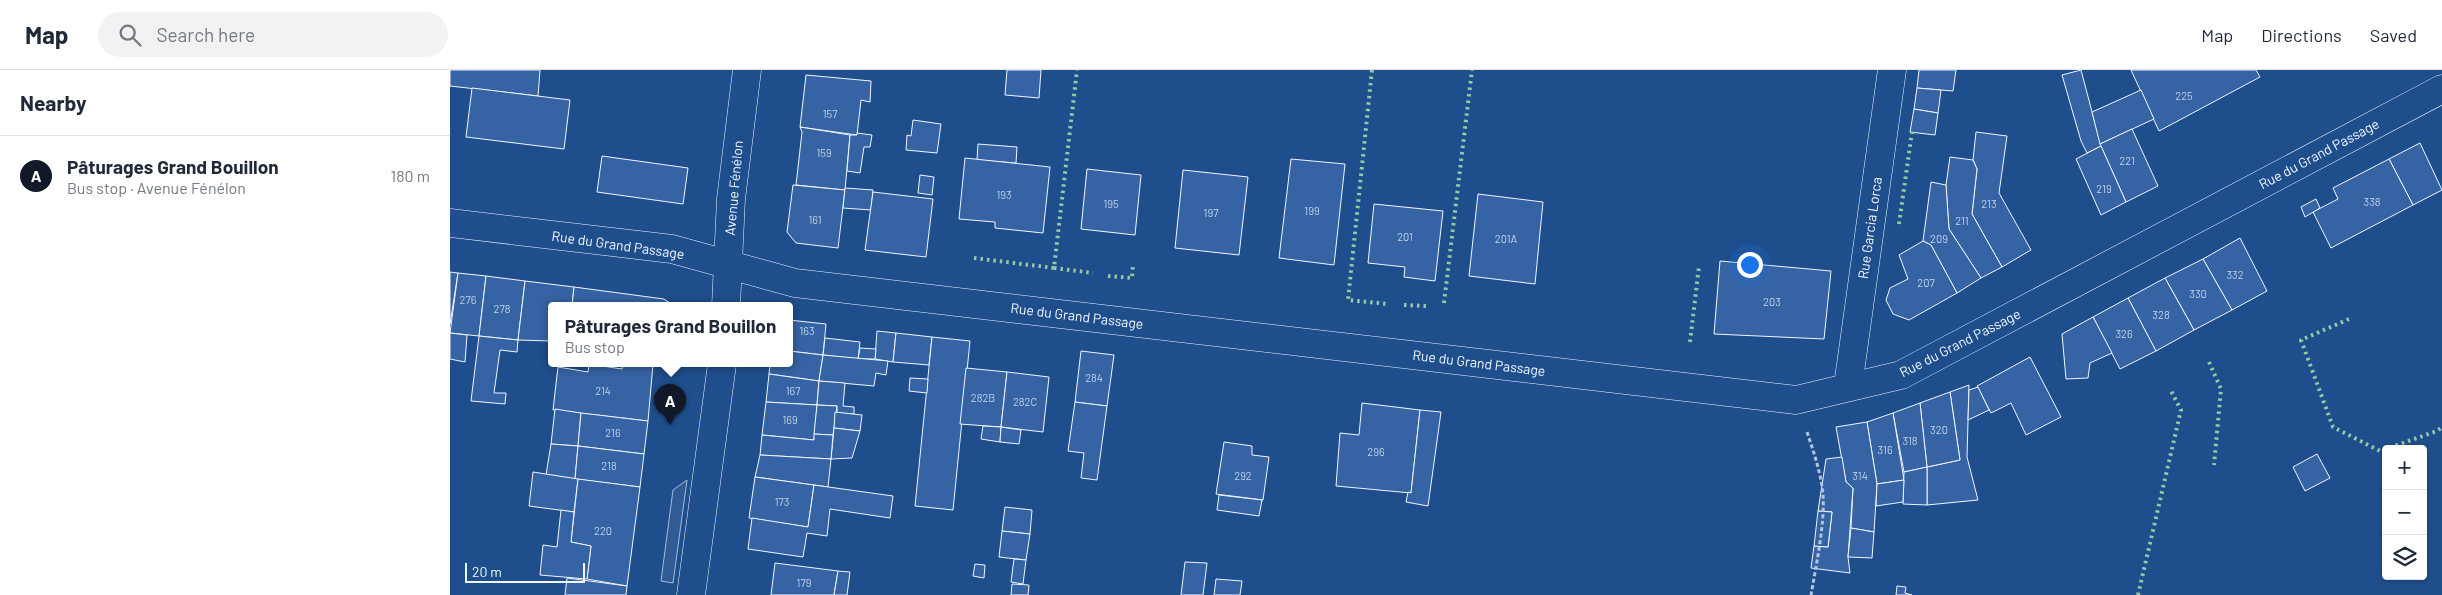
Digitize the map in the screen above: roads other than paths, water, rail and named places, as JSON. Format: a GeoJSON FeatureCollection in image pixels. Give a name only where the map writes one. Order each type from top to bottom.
{"type":"FeatureCollection","features":[{"type":"Feature","properties":{"kind":"street","name":"Avenue Fénélon"},"geometry":{"type":"LineString","coordinates":[[726,302],[730,199],[747,70]]}},
{"type":"Feature","properties":{"kind":"street","name":"Rue Garcia Lorca"},"geometry":{"type":"LineString","coordinates":[[1848,386],[1892,70]]}},
{"type":"Feature","properties":{"kind":"street","name":"Rue du Grand Passage"},"geometry":{"type":"LineString","coordinates":[[450,223],[672,250],[795,283],[1796,400],[1848,386],[1901,375],[2442,89]]}},
{"type":"Feature","properties":{"kind":"street"},"geometry":{"type":"LineString","coordinates":[[691,595],[722,367]]}},
{"type":"Feature","properties":{"kind":"place","name":"Pâturages Grand Bouillon"},"geometry":{"type":"Point","coordinates":[670,425]}}]}
